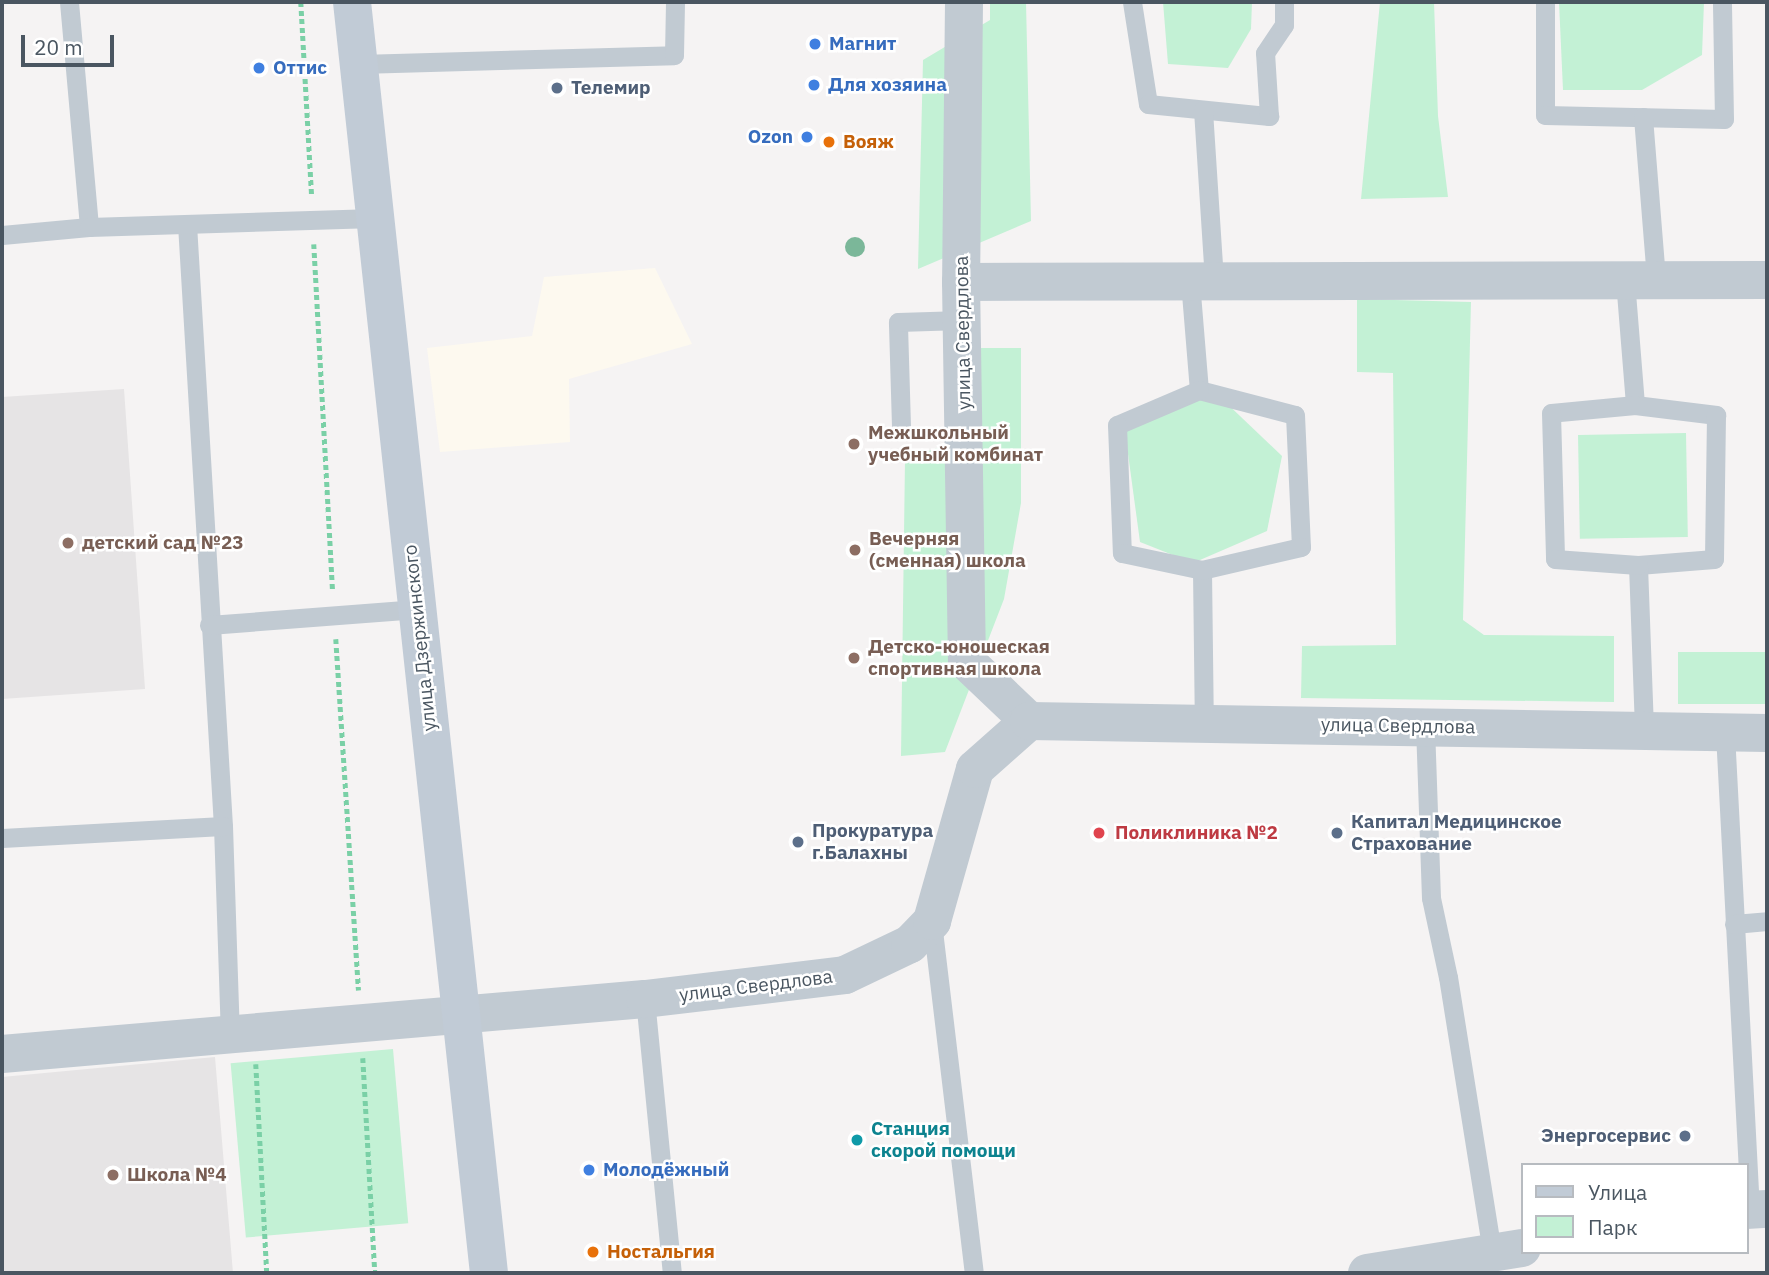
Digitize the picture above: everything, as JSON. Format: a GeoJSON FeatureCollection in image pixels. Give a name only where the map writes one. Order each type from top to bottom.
{"type":"FeatureCollection","features":[{"type":"Feature","properties":{"kind":"main road","name":"улица Дзержинского"},"geometry":{"type":"LineString","coordinates":[[352,2],[489,1273]]}},
{"type":"Feature","properties":{"kind":"street","name":"улица Свердлова"},"geometry":{"type":"LineString","coordinates":[[964,2],[961,282],[967,662],[1030,721]]}},
{"type":"Feature","properties":{"kind":"street"},"geometry":{"type":"LineString","coordinates":[[961,282],[1767,280]]}},
{"type":"Feature","properties":{"kind":"street","name":"улица Свердлова"},"geometry":{"type":"LineString","coordinates":[[2,1054],[460,1017],[645,999],[845,975],[910,944],[932,921],[975,769],[1030,721],[1767,733]]}},
{"type":"Feature","properties":{"kind":"street"},"geometry":{"type":"LineString","coordinates":[[1367,1273],[1507,1250]]}},
{"type":"Feature","properties":{"kind":"lane"},"geometry":{"type":"LineString","coordinates":[[69,2],[89,227]]}},
{"type":"Feature","properties":{"kind":"lane"},"geometry":{"type":"LineString","coordinates":[[359,64],[674,55],[675,2]]}},
{"type":"Feature","properties":{"kind":"lane"},"geometry":{"type":"LineString","coordinates":[[1132,2],[1148,104],[1269,116],[1265,53],[1284,25],[1284,2]]}},
{"type":"Feature","properties":{"kind":"lane"},"geometry":{"type":"LineString","coordinates":[[1545,2],[1545,115],[1724,119],[1722,2]]}},
{"type":"Feature","properties":{"kind":"lane"},"geometry":{"type":"LineString","coordinates":[[1199,390],[1203,110]]}},
{"type":"Feature","properties":{"kind":"lane"},"geometry":{"type":"LineString","coordinates":[[1635,405],[1641,280],[1643,117]]}},
{"type":"Feature","properties":{"kind":"lane"},"geometry":{"type":"LineString","coordinates":[[2,235],[89,227],[375,218]]}},
{"type":"Feature","properties":{"kind":"lane"},"geometry":{"type":"LineString","coordinates":[[187,224],[209,625],[242,1035]]}},
{"type":"Feature","properties":{"kind":"lane"},"geometry":{"type":"LineString","coordinates":[[901,426],[898,321],[962,320]]}},
{"type":"Feature","properties":{"kind":"lane"},"geometry":{"type":"LineString","coordinates":[[1199,390],[1295,415],[1301,547],[1202,570],[1122,553],[1116,425],[1199,390]]}},
{"type":"Feature","properties":{"kind":"lane"},"geometry":{"type":"LineString","coordinates":[[1635,405],[1716,415],[1714,559],[1638,565],[1555,559],[1551,413],[1635,405]]}},
{"type":"Feature","properties":{"kind":"lane"},"geometry":{"type":"LineString","coordinates":[[1638,565],[1644,731]]}},
{"type":"Feature","properties":{"kind":"lane"},"geometry":{"type":"LineString","coordinates":[[1202,570],[1204,723]]}},
{"type":"Feature","properties":{"kind":"lane"},"geometry":{"type":"LineString","coordinates":[[209,625],[417,609]]}},
{"type":"Feature","properties":{"kind":"lane"},"geometry":{"type":"LineString","coordinates":[[1424,726],[1431,898],[1507,1250]]}},
{"type":"Feature","properties":{"kind":"lane"},"geometry":{"type":"LineString","coordinates":[[1725,733],[1734,924],[1754,1210]]}},
{"type":"Feature","properties":{"kind":"lane"},"geometry":{"type":"LineString","coordinates":[[2,838],[223,825]]}},
{"type":"Feature","properties":{"kind":"lane"},"geometry":{"type":"LineString","coordinates":[[932,921],[974,1273]]}},
{"type":"Feature","properties":{"kind":"lane"},"geometry":{"type":"LineString","coordinates":[[1734,924],[1767,921]]}},
{"type":"Feature","properties":{"kind":"lane"},"geometry":{"type":"LineString","coordinates":[[645,999],[672,1273]]}},
{"type":"Feature","properties":{"kind":"path"},"geometry":{"type":"LineString","coordinates":[[301,2],[375,1273]]}},
{"type":"Feature","properties":{"kind":"path"},"geometry":{"type":"LineString","coordinates":[[242,1035],[267,1273]]}},
{"type":"Feature","properties":{"kind":"shaded area"},"geometry":{"type":"Polygon","coordinates":[[[655,268],[692,344],[569,379],[570,442],[440,452],[427,348],[532,336],[544,277],[655,268]]]}},
{"type":"Feature","properties":{"kind":"shaded area","name":"детский сад №23"},"geometry":{"type":"Polygon","coordinates":[[[124,389],[145,689],[2,699],[2,397],[124,389]]]}},
{"type":"Feature","properties":{"kind":"shaded area","name":"Школа №4"},"geometry":{"type":"Polygon","coordinates":[[[215,1057],[233,1273],[2,1273],[2,1077],[215,1057]]]}},
{"type":"Feature","properties":{"kind":"green space"},"geometry":{"type":"Polygon","coordinates":[[[990,2],[1026,2],[1031,221],[918,269],[923,60],[990,20],[990,2]]]}},
{"type":"Feature","properties":{"kind":"green space"},"geometry":{"type":"Polygon","coordinates":[[[1163,2],[1252,2],[1251,29],[1228,68],[1168,64],[1163,2]]]}},
{"type":"Feature","properties":{"kind":"green space"},"geometry":{"type":"Polygon","coordinates":[[[1380,2],[1434,2],[1438,116],[1448,197],[1361,199],[1380,2]]]}},
{"type":"Feature","properties":{"kind":"green space"},"geometry":{"type":"Polygon","coordinates":[[[1559,2],[1704,2],[1702,55],[1642,90],[1563,90],[1559,2]]]}},
{"type":"Feature","properties":{"kind":"green space"},"geometry":{"type":"Polygon","coordinates":[[[1357,299],[1471,302],[1463,620],[1484,635],[1614,636],[1614,702],[1301,698],[1302,646],[1396,645],[1393,373],[1357,372],[1357,299]]]}},
{"type":"Feature","properties":{"kind":"green space"},"geometry":{"type":"Polygon","coordinates":[[[972,348],[1021,348],[1021,503],[1004,599],[945,752],[901,756],[905,460],[972,435],[972,348]]]}},
{"type":"Feature","properties":{"kind":"green space"},"geometry":{"type":"Polygon","coordinates":[[[1219,396],[1282,456],[1267,531],[1193,563],[1140,542],[1123,417],[1219,396]]]}},
{"type":"Feature","properties":{"kind":"green space"},"geometry":{"type":"Polygon","coordinates":[[[1686,433],[1688,537],[1580,539],[1578,435],[1686,433]]]}},
{"type":"Feature","properties":{"kind":"green space"},"geometry":{"type":"Polygon","coordinates":[[[1678,652],[1767,652],[1767,704],[1678,704],[1678,652]]]}},
{"type":"Feature","properties":{"kind":"green space"},"geometry":{"type":"Polygon","coordinates":[[[393,1049],[408,1223],[246,1238],[231,1063],[393,1049]]]}},
{"type":"Feature","properties":{"kind":"place","name":"Магнит"},"geometry":{"type":"Point","coordinates":[815,44]}},
{"type":"Feature","properties":{"kind":"place","name":"Оттис"},"geometry":{"type":"Point","coordinates":[259,68]}},
{"type":"Feature","properties":{"kind":"place","name":"Для хозяина"},"geometry":{"type":"Point","coordinates":[814,85]}},
{"type":"Feature","properties":{"kind":"place","name":"Телемир"},"geometry":{"type":"Point","coordinates":[557,88]}},
{"type":"Feature","properties":{"kind":"place","name":"Ozon"},"geometry":{"type":"Point","coordinates":[807,137]}},
{"type":"Feature","properties":{"kind":"place","name":"Вояж"},"geometry":{"type":"Point","coordinates":[829,142]}},
{"type":"Feature","properties":{"kind":"place","name":"Межшкольный учебный комбинат"},"geometry":{"type":"Point","coordinates":[854,444]}},
{"type":"Feature","properties":{"kind":"place","name":"детский сад №23"},"geometry":{"type":"Point","coordinates":[68,543]}},
{"type":"Feature","properties":{"kind":"place","name":"Вечерняя (сменная) школа"},"geometry":{"type":"Point","coordinates":[855,550]}},
{"type":"Feature","properties":{"kind":"place","name":"Детско-юношеская спортивная школа"},"geometry":{"type":"Point","coordinates":[854,658]}},
{"type":"Feature","properties":{"kind":"place","name":"Поликлиника №2"},"geometry":{"type":"Point","coordinates":[1099,833]}},
{"type":"Feature","properties":{"kind":"place","name":"Капитал Медицинское Страхование"},"geometry":{"type":"Point","coordinates":[1337,833]}},
{"type":"Feature","properties":{"kind":"place","name":"Прокуратура г.Балахны"},"geometry":{"type":"Point","coordinates":[798,842]}},
{"type":"Feature","properties":{"kind":"place","name":"Энергосервис"},"geometry":{"type":"Point","coordinates":[1685,1136]}},
{"type":"Feature","properties":{"kind":"place","name":"Станция скорой помощи"},"geometry":{"type":"Point","coordinates":[857,1140]}},
{"type":"Feature","properties":{"kind":"place","name":"Молодёжный"},"geometry":{"type":"Point","coordinates":[589,1170]}},
{"type":"Feature","properties":{"kind":"place","name":"Школа №4"},"geometry":{"type":"Point","coordinates":[113,1175]}},
{"type":"Feature","properties":{"kind":"place","name":"Ностальгия"},"geometry":{"type":"Point","coordinates":[593,1252]}}]}
